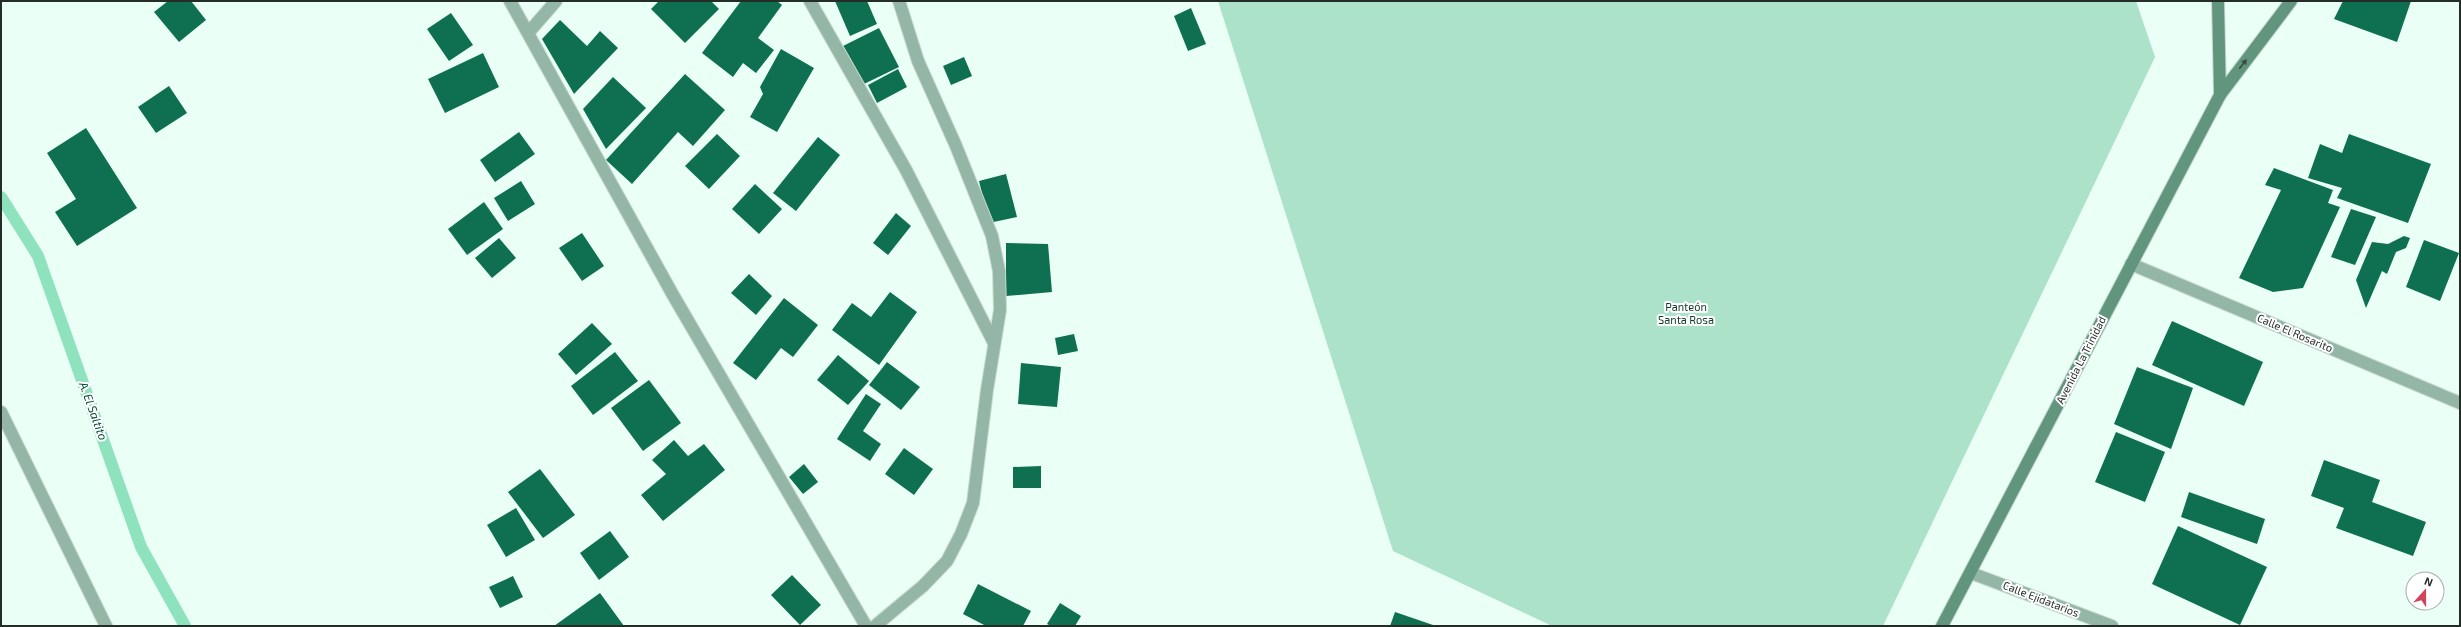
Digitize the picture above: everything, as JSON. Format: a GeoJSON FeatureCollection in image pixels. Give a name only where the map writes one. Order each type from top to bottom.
{"type":"FeatureCollection","features":[{"type":"Feature","properties":{"kind":"street"},"geometry":{"type":"LineString","coordinates":[[510,1],[529,32],[673,295],[866,626]]}},
{"type":"Feature","properties":{"kind":"street"},"geometry":{"type":"LineString","coordinates":[[529,32],[556,1]]}},
{"type":"Feature","properties":{"kind":"street"},"geometry":{"type":"LineString","coordinates":[[810,1],[906,170],[994,343]]}},
{"type":"Feature","properties":{"kind":"street"},"geometry":{"type":"LineString","coordinates":[[875,626],[923,586],[947,561],[961,534],[973,503],[994,343],[1000,310],[999,279],[992,236],[956,146],[918,61],[899,1]]}},
{"type":"Feature","properties":{"kind":"street","name":"Avenida La Trinidad"},"geometry":{"type":"LineString","coordinates":[[2218,1],[2220,95]]}},
{"type":"Feature","properties":{"kind":"street","name":"Avenida La Trinidad"},"geometry":{"type":"LineString","coordinates":[[1942,626],[1971,573],[2130,264],[2220,95],[2291,1]]}},
{"type":"Feature","properties":{"kind":"street","name":"Calle El Rosarito"},"geometry":{"type":"LineString","coordinates":[[2130,264],[2460,403]]}},
{"type":"Feature","properties":{"kind":"street"},"geometry":{"type":"LineString","coordinates":[[1,412],[106,626]]}},
{"type":"Feature","properties":{"kind":"street","name":"Calle Ejidatarios"},"geometry":{"type":"LineString","coordinates":[[1971,573],[2112,626]]}},
{"type":"Feature","properties":{"kind":"green space","name":"Panteón Santa Rosa"},"geometry":{"type":"Polygon","coordinates":[[[1218,1],[2136,1],[2155,57],[1883,626],[1552,626],[1393,551],[1218,1]]]}},
{"type":"Feature","properties":{"kind":"building"},"geometry":{"type":"Polygon","coordinates":[[[168,1],[191,1],[206,20],[179,42],[154,12],[168,1]]]}},
{"type":"Feature","properties":{"kind":"building"},"geometry":{"type":"Polygon","coordinates":[[[659,1],[711,1],[719,9],[685,43],[651,9],[659,1]]]}},
{"type":"Feature","properties":{"kind":"building"},"geometry":{"type":"Polygon","coordinates":[[[741,1],[777,1],[782,5],[758,38],[774,50],[756,73],[743,63],[733,77],[702,53],[741,1]]]}},
{"type":"Feature","properties":{"kind":"building"},"geometry":{"type":"Polygon","coordinates":[[[835,1],[867,1],[877,24],[850,36],[835,1]]]}},
{"type":"Feature","properties":{"kind":"building"},"geometry":{"type":"Polygon","coordinates":[[[2343,1],[2411,1],[2397,42],[2334,19],[2343,1]]]}},
{"type":"Feature","properties":{"kind":"building"},"geometry":{"type":"Polygon","coordinates":[[[1191,8],[1206,44],[1188,51],[1174,16],[1191,8]]]}},
{"type":"Feature","properties":{"kind":"building"},"geometry":{"type":"Polygon","coordinates":[[[451,13],[473,45],[449,61],[427,29],[451,13]]]}},
{"type":"Feature","properties":{"kind":"building"},"geometry":{"type":"Polygon","coordinates":[[[560,20],[587,46],[600,31],[618,48],[574,94],[542,39],[560,20]]]}},
{"type":"Feature","properties":{"kind":"building"},"geometry":{"type":"Polygon","coordinates":[[[879,28],[899,67],[864,84],[843,46],[879,28]]]}},
{"type":"Feature","properties":{"kind":"building"},"geometry":{"type":"Polygon","coordinates":[[[781,49],[814,68],[777,132],[750,117],[763,94],[760,87],[781,49]]]}},
{"type":"Feature","properties":{"kind":"building"},"geometry":{"type":"Polygon","coordinates":[[[483,53],[499,87],[445,113],[428,79],[483,53]]]}},
{"type":"Feature","properties":{"kind":"building"},"geometry":{"type":"Polygon","coordinates":[[[964,57],[972,76],[951,85],[943,66],[964,57]]]}},
{"type":"Feature","properties":{"kind":"building"},"geometry":{"type":"Polygon","coordinates":[[[898,69],[907,87],[877,103],[868,85],[898,69]]]}},
{"type":"Feature","properties":{"kind":"building"},"geometry":{"type":"Polygon","coordinates":[[[685,74],[725,110],[693,146],[678,132],[632,184],[606,160],[685,74]]]}},
{"type":"Feature","properties":{"kind":"building"},"geometry":{"type":"Polygon","coordinates":[[[613,77],[646,108],[606,149],[583,109],[613,77]]]}},
{"type":"Feature","properties":{"kind":"building"},"geometry":{"type":"Polygon","coordinates":[[[169,86],[187,113],[156,133],[138,107],[169,86]]]}},
{"type":"Feature","properties":{"kind":"building"},"geometry":{"type":"Polygon","coordinates":[[[86,128],[137,208],[77,246],[55,212],[76,199],[47,153],[86,128]]]}},
{"type":"Feature","properties":{"kind":"building"},"geometry":{"type":"Polygon","coordinates":[[[519,132],[535,154],[495,182],[480,160],[519,132]]]}},
{"type":"Feature","properties":{"kind":"building"},"geometry":{"type":"Polygon","coordinates":[[[717,134],[740,156],[709,189],[685,166],[717,134]]]}},
{"type":"Feature","properties":{"kind":"building"},"geometry":{"type":"Polygon","coordinates":[[[2349,134],[2431,164],[2408,223],[2337,198],[2342,188],[2308,178],[2320,144],[2342,153],[2349,134]]]}},
{"type":"Feature","properties":{"kind":"building"},"geometry":{"type":"Polygon","coordinates":[[[818,137],[840,155],[796,211],[773,193],[818,137]]]}},
{"type":"Feature","properties":{"kind":"building"},"geometry":{"type":"Polygon","coordinates":[[[2274,168],[2333,190],[2328,203],[2340,207],[2303,288],[2273,292],[2239,278],[2281,190],[2265,185],[2274,168]]]}},
{"type":"Feature","properties":{"kind":"building"},"geometry":{"type":"Polygon","coordinates":[[[1006,174],[1017,217],[989,223],[979,181],[1006,174]]]}},
{"type":"Feature","properties":{"kind":"building"},"geometry":{"type":"Polygon","coordinates":[[[521,181],[535,204],[508,221],[494,198],[521,181]]]}},
{"type":"Feature","properties":{"kind":"building"},"geometry":{"type":"Polygon","coordinates":[[[755,184],[782,209],[759,234],[732,209],[755,184]]]}},
{"type":"Feature","properties":{"kind":"building"},"geometry":{"type":"Polygon","coordinates":[[[484,202],[503,229],[467,255],[448,229],[484,202]]]}},
{"type":"Feature","properties":{"kind":"building"},"geometry":{"type":"Polygon","coordinates":[[[2351,209],[2376,217],[2355,265],[2331,257],[2351,209]]]}},
{"type":"Feature","properties":{"kind":"building"},"geometry":{"type":"Polygon","coordinates":[[[896,213],[911,226],[888,255],[873,243],[896,213]]]}},
{"type":"Feature","properties":{"kind":"building"},"geometry":{"type":"Polygon","coordinates":[[[582,233],[604,266],[582,281],[559,248],[582,233]]]}},
{"type":"Feature","properties":{"kind":"building"},"geometry":{"type":"Polygon","coordinates":[[[2404,236],[2410,238],[2406,248],[2396,252],[2387,274],[2382,271],[2366,308],[2356,280],[2372,242],[2388,244],[2404,236]]]}},
{"type":"Feature","properties":{"kind":"building"},"geometry":{"type":"Polygon","coordinates":[[[499,238],[516,258],[492,278],[475,258],[499,238]]]}},
{"type":"Feature","properties":{"kind":"building"},"geometry":{"type":"Polygon","coordinates":[[[2424,240],[2459,253],[2440,301],[2406,287],[2424,240]]]}},
{"type":"Feature","properties":{"kind":"building"},"geometry":{"type":"Polygon","coordinates":[[[1006,243],[1048,244],[1052,292],[1006,296],[1006,243]]]}},
{"type":"Feature","properties":{"kind":"building"},"geometry":{"type":"Polygon","coordinates":[[[749,274],[772,296],[756,315],[731,293],[749,274]]]}},
{"type":"Feature","properties":{"kind":"building"},"geometry":{"type":"Polygon","coordinates":[[[890,292],[917,312],[879,365],[832,330],[852,303],[871,317],[890,292]]]}},
{"type":"Feature","properties":{"kind":"building"},"geometry":{"type":"Polygon","coordinates":[[[784,298],[818,325],[793,357],[781,348],[756,380],[733,363],[784,298]]]}},
{"type":"Feature","properties":{"kind":"building"},"geometry":{"type":"Polygon","coordinates":[[[2172,321],[2263,362],[2244,406],[2152,365],[2172,321]]]}},
{"type":"Feature","properties":{"kind":"building"},"geometry":{"type":"Polygon","coordinates":[[[592,323],[612,344],[576,375],[558,354],[592,323]]]}},
{"type":"Feature","properties":{"kind":"building"},"geometry":{"type":"Polygon","coordinates":[[[1074,334],[1078,351],[1058,355],[1055,338],[1074,334]]]}},
{"type":"Feature","properties":{"kind":"building"},"geometry":{"type":"Polygon","coordinates":[[[615,352],[638,381],[593,415],[571,386],[615,352]]]}},
{"type":"Feature","properties":{"kind":"building"},"geometry":{"type":"Polygon","coordinates":[[[838,355],[869,381],[848,405],[817,380],[838,355]]]}},
{"type":"Feature","properties":{"kind":"building"},"geometry":{"type":"Polygon","coordinates":[[[887,362],[920,387],[901,410],[869,385],[887,362]]]}},
{"type":"Feature","properties":{"kind":"building"},"geometry":{"type":"Polygon","coordinates":[[[1021,363],[1061,367],[1057,407],[1018,404],[1021,363]]]}},
{"type":"Feature","properties":{"kind":"building"},"geometry":{"type":"Polygon","coordinates":[[[2137,367],[2193,388],[2171,449],[2114,424],[2137,367]]]}},
{"type":"Feature","properties":{"kind":"building"},"geometry":{"type":"Polygon","coordinates":[[[649,380],[681,423],[643,451],[611,408],[649,380]]]}},
{"type":"Feature","properties":{"kind":"building"},"geometry":{"type":"Polygon","coordinates":[[[866,394],[881,404],[863,431],[881,444],[870,461],[837,439],[866,394]]]}},
{"type":"Feature","properties":{"kind":"building"},"geometry":{"type":"Polygon","coordinates":[[[2116,432],[2165,452],[2145,502],[2095,482],[2116,432]]]}},
{"type":"Feature","properties":{"kind":"building"},"geometry":{"type":"Polygon","coordinates":[[[674,440],[688,456],[704,444],[725,470],[663,521],[641,495],[666,474],[652,460],[674,440]]]}},
{"type":"Feature","properties":{"kind":"building"},"geometry":{"type":"Polygon","coordinates":[[[904,448],[933,469],[914,495],[885,474],[904,448]]]}},
{"type":"Feature","properties":{"kind":"building"},"geometry":{"type":"Polygon","coordinates":[[[2324,460],[2380,480],[2372,502],[2426,522],[2413,556],[2336,528],[2344,508],[2311,496],[2324,460]]]}},
{"type":"Feature","properties":{"kind":"building"},"geometry":{"type":"Polygon","coordinates":[[[804,464],[818,482],[803,494],[789,477],[804,464]]]}},
{"type":"Feature","properties":{"kind":"building"},"geometry":{"type":"Polygon","coordinates":[[[1041,466],[1041,488],[1013,488],[1013,467],[1041,466]]]}},
{"type":"Feature","properties":{"kind":"building"},"geometry":{"type":"Polygon","coordinates":[[[540,469],[575,515],[543,538],[508,492],[540,469]]]}},
{"type":"Feature","properties":{"kind":"building"},"geometry":{"type":"Polygon","coordinates":[[[2189,492],[2265,519],[2257,544],[2181,517],[2189,492]]]}},
{"type":"Feature","properties":{"kind":"building"},"geometry":{"type":"Polygon","coordinates":[[[516,508],[535,540],[506,557],[487,525],[516,508]]]}},
{"type":"Feature","properties":{"kind":"building"},"geometry":{"type":"Polygon","coordinates":[[[2178,526],[2267,567],[2240,625],[2152,584],[2178,526]]]}},
{"type":"Feature","properties":{"kind":"building"},"geometry":{"type":"Polygon","coordinates":[[[610,531],[629,557],[599,580],[580,553],[610,531]]]}},
{"type":"Feature","properties":{"kind":"building"},"geometry":{"type":"Polygon","coordinates":[[[792,575],[821,605],[800,625],[771,595],[792,575]]]}},
{"type":"Feature","properties":{"kind":"building"},"geometry":{"type":"Polygon","coordinates":[[[513,576],[523,597],[500,608],[489,587],[513,576]]]}},
{"type":"Feature","properties":{"kind":"building"},"geometry":{"type":"Polygon","coordinates":[[[978,584],[1031,611],[1023,626],[986,626],[963,614],[978,584]]]}},
{"type":"Feature","properties":{"kind":"building"},"geometry":{"type":"Polygon","coordinates":[[[600,593],[624,626],[554,626],[600,593]]]}},
{"type":"Feature","properties":{"kind":"building"},"geometry":{"type":"Polygon","coordinates":[[[1060,603],[1081,616],[1075,626],[1051,626],[1047,624],[1060,603]]]}},
{"type":"Feature","properties":{"kind":"building"},"geometry":{"type":"Polygon","coordinates":[[[1395,612],[1436,626],[1390,626],[1395,612]]]}},
{"type":"Feature","properties":{"kind":"waterway","name":"A. El Saltito"},"geometry":{"type":"LineString","coordinates":[[1,197],[38,256],[141,547],[185,626]]}}]}
